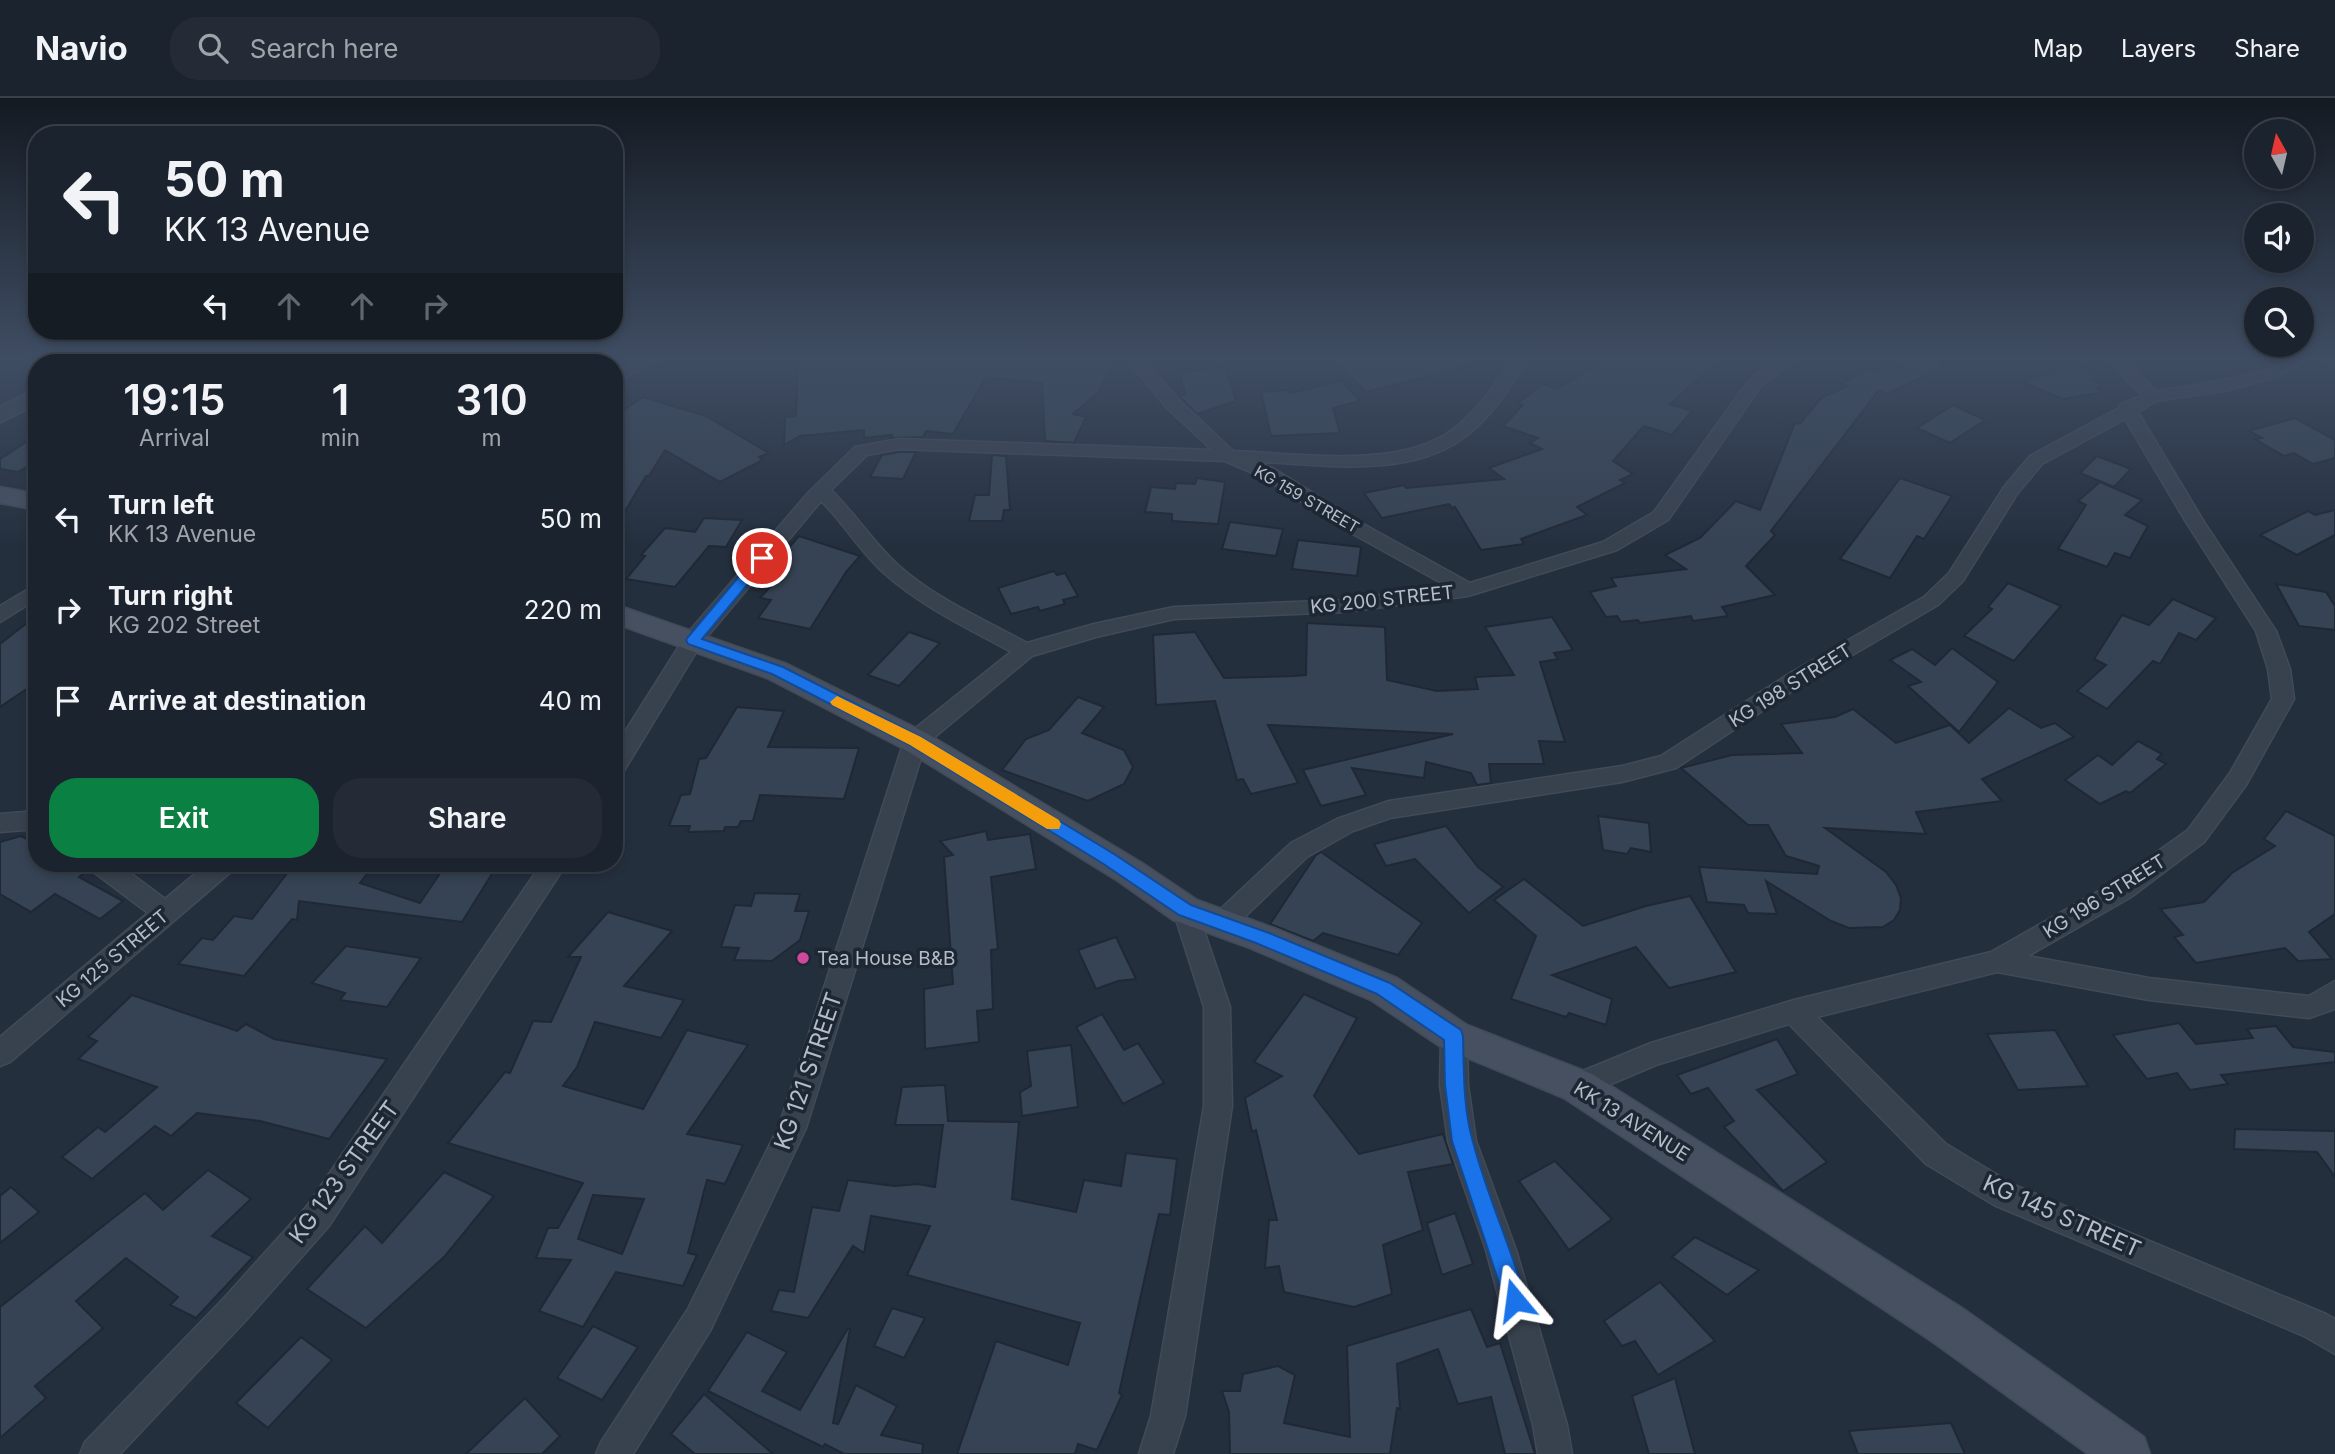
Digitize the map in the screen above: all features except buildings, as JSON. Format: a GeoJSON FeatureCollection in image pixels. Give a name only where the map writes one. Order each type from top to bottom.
{"type":"FeatureCollection","features":[{"type":"Feature","properties":{"kind":"main road"},"geometry":{"type":"LineString","coordinates":[[0,495],[28,500]]}},
{"type":"Feature","properties":{"kind":"main road","name":"KK 13 AVENUE"},"geometry":{"type":"LineString","coordinates":[[623,616],[777,671],[915,741],[1108,858],[1185,910],[1384,989],[1454,1036],[1578,1086],[1946,1324],[2127,1454]]}},
{"type":"Feature","properties":{"kind":"street","name":"KG 159 STREET"},"geometry":{"type":"LineString","coordinates":[[1190,420],[1228,456],[1268,473],[1468,590]]}},
{"type":"Feature","properties":{"kind":"street"},"geometry":{"type":"LineString","coordinates":[[623,753],[693,640],[821,491],[861,451],[900,444],[1373,461],[1411,455],[1448,441],[1471,420]]}},
{"type":"Feature","properties":{"kind":"street","name":"KG 200 STREET"},"geometry":{"type":"LineString","coordinates":[[915,741],[1026,651],[1094,631],[1174,613],[1345,606],[1468,590],[1610,546],[1661,516],[1729,420]]}},
{"type":"Feature","properties":{"kind":"street","name":"KG 198 STREET"},"geometry":{"type":"LineString","coordinates":[[1222,923],[1299,850],[1345,825],[1388,810],[1622,774],[1668,762],[1799,677],[1931,601],[1956,577],[2010,491],[2036,460],[2106,420]]}},
{"type":"Feature","properties":{"kind":"street","name":"KG 196 STREET"},"geometry":{"type":"LineString","coordinates":[[1578,1086],[1651,1055],[1794,1012],[1997,961],[2122,890],[2196,836],[2238,779],[2283,699],[2279,668],[2266,631],[2195,522],[2134,420]]}},
{"type":"Feature","properties":{"kind":"street"},"geometry":{"type":"LineString","coordinates":[[821,491],[841,509],[879,558],[919,592],[1026,651]]}},
{"type":"Feature","properties":{"kind":"street"},"geometry":{"type":"LineString","coordinates":[[0,615],[28,596]]}},
{"type":"Feature","properties":{"kind":"street","name":"KG 121 STREET"},"geometry":{"type":"LineString","coordinates":[[613,1454],[699,1320],[792,1128],[915,741]]}},
{"type":"Feature","properties":{"kind":"street"},"geometry":{"type":"LineString","coordinates":[[0,823],[28,821]]}},
{"type":"Feature","properties":{"kind":"street"},"geometry":{"type":"LineString","coordinates":[[112,872],[166,913]]}},
{"type":"Feature","properties":{"kind":"street","name":"KG 125 STREET"},"geometry":{"type":"LineString","coordinates":[[0,1054],[214,872]]}},
{"type":"Feature","properties":{"kind":"street","name":"KG 123 STREET"},"geometry":{"type":"LineString","coordinates":[[97,1454],[236,1308],[318,1216],[549,872]]}},
{"type":"Feature","properties":{"kind":"street"},"geometry":{"type":"LineString","coordinates":[[1156,1454],[1167,1416],[1218,1106],[1217,1007],[1185,910]]}},
{"type":"Feature","properties":{"kind":"street"},"geometry":{"type":"LineString","coordinates":[[1997,961],[2149,989],[2309,1007],[2324,1003],[2335,992]]}},
{"type":"Feature","properties":{"kind":"street","name":"KG 145 STREET"},"geometry":{"type":"LineString","coordinates":[[1794,1012],[1936,1154],[2004,1195],[2315,1325],[2335,1338]]}},
{"type":"Feature","properties":{"kind":"street"},"geometry":{"type":"LineString","coordinates":[[1454,1036],[1454,1085],[1462,1141],[1501,1250],[1550,1425],[1555,1454]]}},
{"type":"Feature","properties":{"kind":"slow traffic"},"geometry":{"type":"LineString","coordinates":[[837,702],[915,741],[1053,824]]}},
{"type":"Feature","properties":{"kind":"place","name":"Tea House B&B"},"geometry":{"type":"Point","coordinates":[803,958]}},
{"type":"Feature","properties":{"kind":"route"},"geometry":{"type":"LineString","coordinates":[[762,558],[693,640],[777,671],[915,741],[1108,858],[1185,910],[1262,938],[1384,989],[1454,1036],[1454,1085],[1462,1141],[1501,1250],[1515,1300]]}}]}
